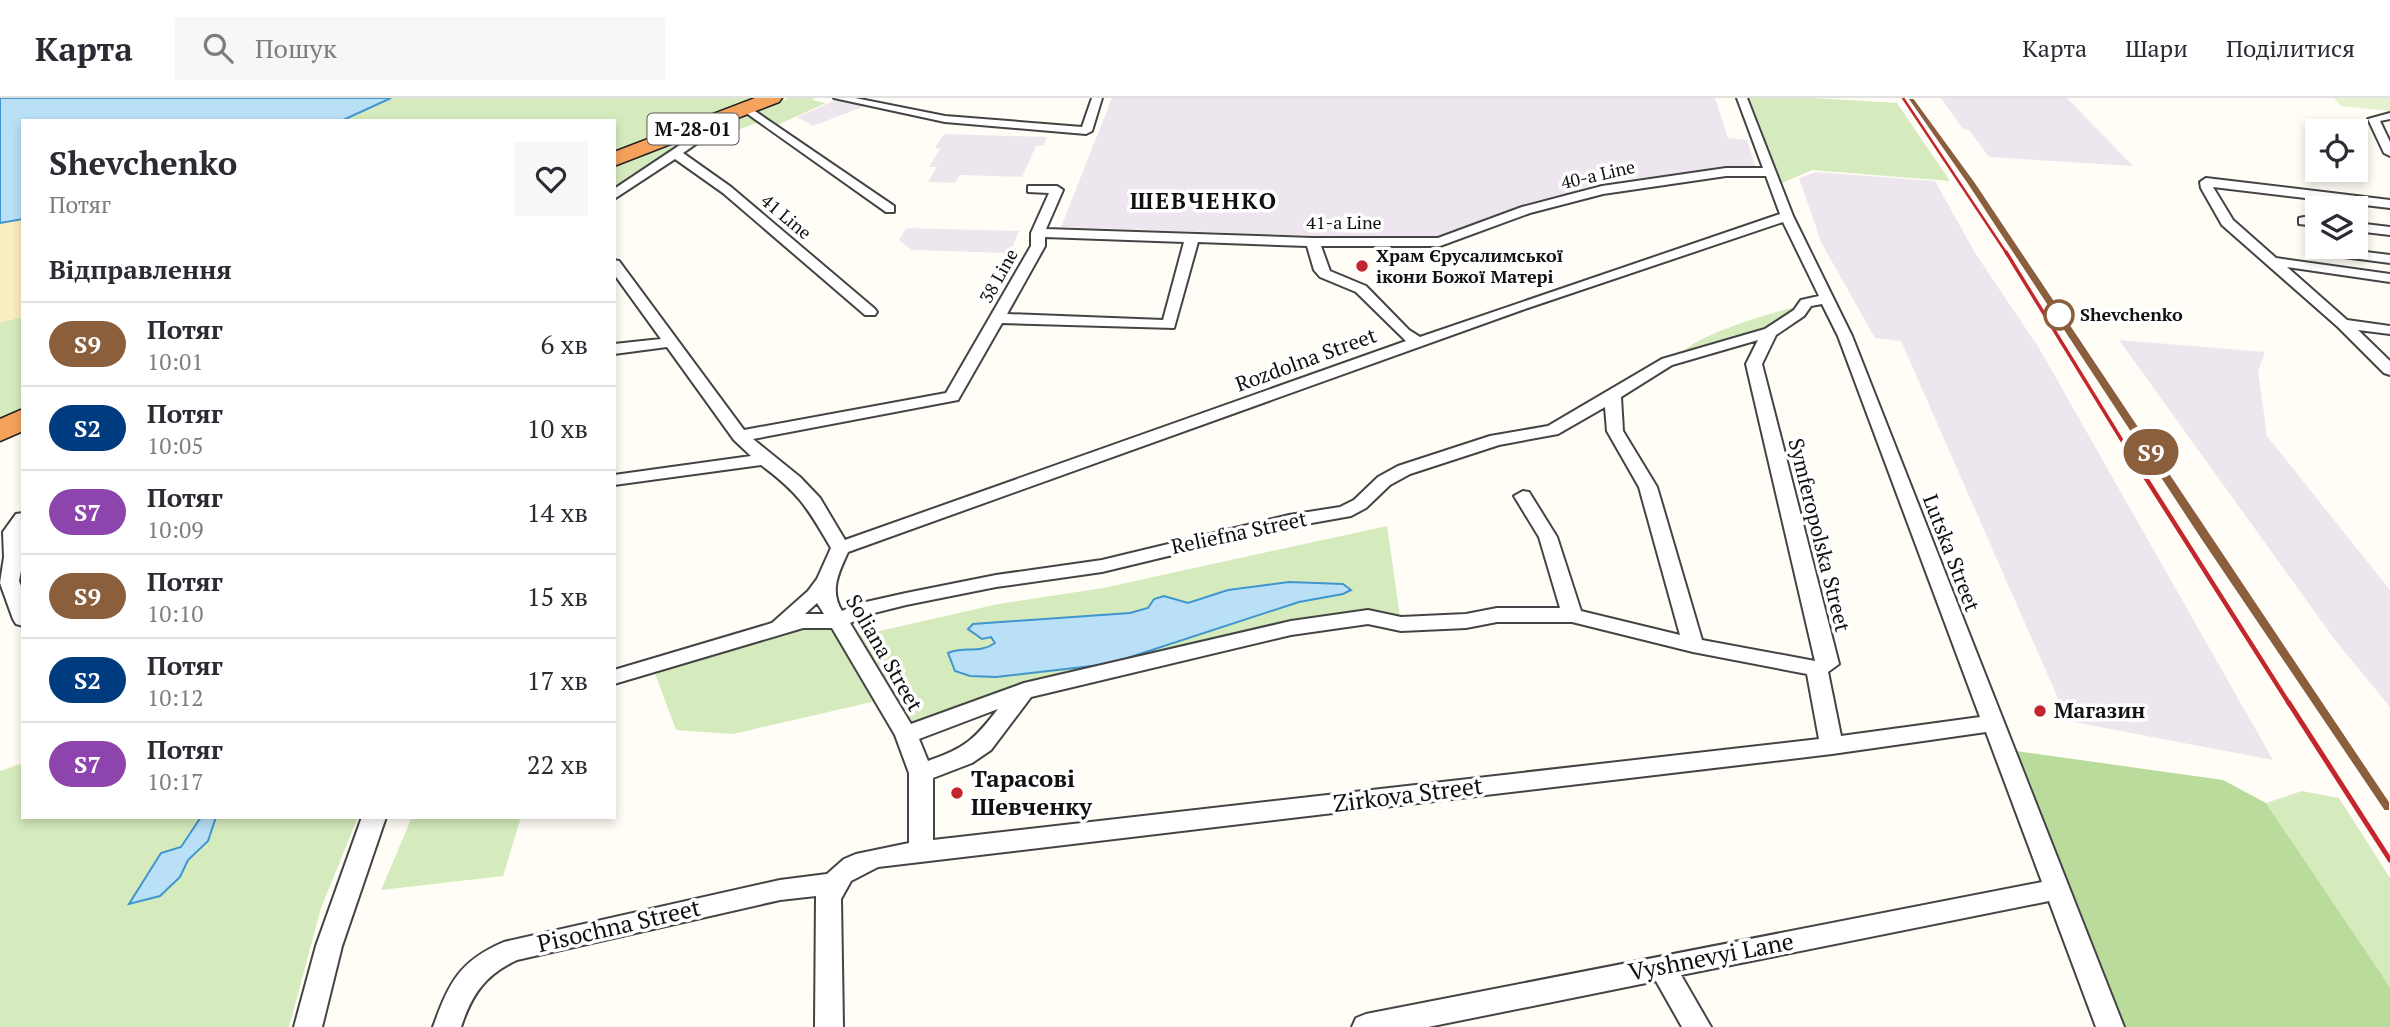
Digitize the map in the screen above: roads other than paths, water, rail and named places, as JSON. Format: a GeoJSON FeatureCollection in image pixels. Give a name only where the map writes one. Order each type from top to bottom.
{"type":"FeatureCollection","features":[{"type":"Feature","properties":{"kind":"highway","name":"М-28-01"},"geometry":{"type":"LineString","coordinates":[[616,159],[772,98]]}},
{"type":"Feature","properties":{"kind":"highway"},"geometry":{"type":"LineString","coordinates":[[0,432],[21,419]]}},
{"type":"Feature","properties":{"kind":"street"},"geometry":{"type":"LineString","coordinates":[[839,98],[945,119],[1086,131],[1097,98]]}},
{"type":"Feature","properties":{"kind":"street","name":"Lutska Street"},"geometry":{"type":"LineString","coordinates":[[1742,98],[1787,216],[1845,336],[2110,1027]]}},
{"type":"Feature","properties":{"kind":"street"},"geometry":{"type":"LineString","coordinates":[[746,108],[890,209]]}},
{"type":"Feature","properties":{"kind":"street"},"geometry":{"type":"LineString","coordinates":[[2389,149],[2377,131],[2374,117],[2390,116]]}},
{"type":"Feature","properties":{"kind":"street"},"geometry":{"type":"LineString","coordinates":[[616,194],[676,154],[702,133],[701,126]]}},
{"type":"Feature","properties":{"kind":"street","name":"41 Line"},"geometry":{"type":"LineString","coordinates":[[676,154],[727,190],[870,312]]}},
{"type":"Feature","properties":{"kind":"street","name":"40-a Line"},"geometry":{"type":"LineString","coordinates":[[1440,242],[1526,210],[1602,190],[1726,172],[1769,172]]}},
{"type":"Feature","properties":{"kind":"street"},"geometry":{"type":"LineString","coordinates":[[2390,204],[2206,182],[2210,195],[2222,209],[2227,222],[2343,324],[2390,370]]}},
{"type":"Feature","properties":{"kind":"street","name":"38 Line"},"geometry":{"type":"LineString","coordinates":[[740,436],[952,397],[1038,246],[1038,233],[1057,190],[1032,189]]}},
{"type":"Feature","properties":{"kind":"street","name":"Rozdolna Street"},"geometry":{"type":"LineString","coordinates":[[840,548],[1418,342],[1787,216]]}},
{"type":"Feature","properties":{"kind":"street"},"geometry":{"type":"LineString","coordinates":[[2368,228],[2390,231]]}},
{"type":"Feature","properties":{"kind":"street","name":"41-a Line"},"geometry":{"type":"LineString","coordinates":[[1038,233],[1313,242],[1440,242]]}},
{"type":"Feature","properties":{"kind":"street"},"geometry":{"type":"LineString","coordinates":[[998,318],[1168,325],[1192,238]]}},
{"type":"Feature","properties":{"kind":"street"},"geometry":{"type":"LineString","coordinates":[[1313,242],[1321,270],[1325,274],[1362,289],[1404,333],[1418,342]]}},
{"type":"Feature","properties":{"kind":"street"},"geometry":{"type":"LineString","coordinates":[[2368,256],[2390,259]]}},
{"type":"Feature","properties":{"kind":"street"},"geometry":{"type":"LineString","coordinates":[[2271,261],[2390,278]]}},
{"type":"Feature","properties":{"kind":"street"},"geometry":{"type":"LineString","coordinates":[[616,267],[740,436],[764,459],[794,481],[814,502],[840,548]]}},
{"type":"Feature","properties":{"kind":"street","name":"Reliefna Street"},"geometry":{"type":"LineString","coordinates":[[616,676],[802,621],[837,621],[864,609],[906,599],[996,581],[1102,566],[1276,524],[1345,512],[1360,504],[1384,481],[1404,470],[1496,440],[1552,430],[1613,397],[1667,362],[1770,332],[1799,313],[1807,303],[1826,299]]}},
{"type":"Feature","properties":{"kind":"street"},"geometry":{"type":"LineString","coordinates":[[2343,324],[2390,330]]}},
{"type":"Feature","properties":{"kind":"street","name":"Symferopolska Street"},"geometry":{"type":"LineString","coordinates":[[1770,332],[1754,363],[1828,664],[1817,669],[1832,746]]}},
{"type":"Feature","properties":{"kind":"street"},"geometry":{"type":"LineString","coordinates":[[616,349],[671,342]]}},
{"type":"Feature","properties":{"kind":"street"},"geometry":{"type":"LineString","coordinates":[[1613,397],[1615,430],[1648,487],[1693,645]]}},
{"type":"Feature","properties":{"kind":"street"},"geometry":{"type":"LineString","coordinates":[[616,480],[764,459]]}},
{"type":"Feature","properties":{"kind":"street"},"geometry":{"type":"LineString","coordinates":[[1523,496],[1548,537],[1572,615]]}},
{"type":"Feature","properties":{"kind":"street"},"geometry":{"type":"LineString","coordinates":[[12,528],[14,557],[9,581],[21,614]]}},
{"type":"Feature","properties":{"kind":"street","name":"Soliana Street"},"geometry":{"type":"LineString","coordinates":[[840,548],[826,580],[826,601],[905,735],[921,773],[921,851]]}},
{"type":"Feature","properties":{"kind":"street"},"geometry":{"type":"LineString","coordinates":[[773,630],[797,612],[826,580]]}},
{"type":"Feature","properties":{"kind":"street"},"geometry":{"type":"LineString","coordinates":[[905,735],[1024,691],[1292,628],[1367,617],[1401,624],[1466,621],[1497,615],[1572,615],[1693,645],[1817,669]]}},
{"type":"Feature","properties":{"kind":"street"},"geometry":{"type":"LineString","coordinates":[[921,773],[964,757],[984,744],[1024,691]]}},
{"type":"Feature","properties":{"kind":"street","name":"Zirkova Street"},"geometry":{"type":"LineString","coordinates":[[832,884],[848,867],[864,860],[921,851],[1832,746],[1992,723]]}},
{"type":"Feature","properties":{"kind":"street"},"geometry":{"type":"LineString","coordinates":[[308,1027],[329,946],[373,819]]}},
{"type":"Feature","properties":{"kind":"street"},"geometry":{"type":"LineString","coordinates":[[829,1027],[826,920],[832,884]]}},
{"type":"Feature","properties":{"kind":"street","name":"Pisochna Street"},"geometry":{"type":"LineString","coordinates":[[447,1027],[461,988],[472,973],[488,960],[513,950],[780,890],[832,884]]}},
{"type":"Feature","properties":{"kind":"street","name":"Vyshnevyi Lane"},"geometry":{"type":"LineString","coordinates":[[1366,1027],[2056,888]]}},
{"type":"Feature","properties":{"kind":"street"},"geometry":{"type":"LineString","coordinates":[[1662,967],[1697,1027]]}},
{"type":"Feature","properties":{"kind":"water"},"geometry":{"type":"Polygon","coordinates":[[[0,98],[391,98],[345,119],[21,119],[21,219],[0,223],[0,98]]]}},
{"type":"Feature","properties":{"kind":"water"},"geometry":{"type":"Polygon","coordinates":[[[1289,582],[1343,584],[1351,590],[1299,602],[1109,664],[996,677],[970,676],[955,671],[948,653],[984,648],[995,643],[991,637],[982,639],[968,629],[973,624],[1130,613],[1148,608],[1154,599],[1164,596],[1188,603],[1228,590],[1289,582]]]}},
{"type":"Feature","properties":{"kind":"water"},"geometry":{"type":"Polygon","coordinates":[[[200,819],[215,819],[208,841],[188,860],[180,877],[160,896],[129,904],[161,853],[181,847],[200,819]]]}},
{"type":"Feature","properties":{"kind":"railway"},"geometry":{"type":"LineString","coordinates":[[1903,98],[2007,254]]}},
{"type":"Feature","properties":{"kind":"railway"},"geometry":{"type":"LineString","coordinates":[[2006,252],[2129,452]]}},
{"type":"Feature","properties":{"kind":"railway"},"geometry":{"type":"LineString","coordinates":[[2017,252],[2150,452]]}},
{"type":"Feature","properties":{"kind":"railway"},"geometry":{"type":"LineString","coordinates":[[2128,450],[2290,705]]}},
{"type":"Feature","properties":{"kind":"railway"},"geometry":{"type":"LineString","coordinates":[[2148,450],[2321,705]]}},
{"type":"Feature","properties":{"kind":"railway"},"geometry":{"type":"LineString","coordinates":[[2289,703],[2390,860]]}},
{"type":"Feature","properties":{"kind":"railway"},"geometry":{"type":"LineString","coordinates":[[2320,703],[2390,806]]}},
{"type":"Feature","properties":{"kind":"train","name":"S9"},"geometry":{"type":"LineString","coordinates":[[1911,98],[2390,806]]}},
{"type":"Feature","properties":{"kind":"place","name":"Храм Єрусалимської ікони Божої Матері"},"geometry":{"type":"Point","coordinates":[1362,266]}},
{"type":"Feature","properties":{"kind":"place","name":"Shevchenko"},"geometry":{"type":"Point","coordinates":[2059,315]}},
{"type":"Feature","properties":{"kind":"place","name":"Магазин"},"geometry":{"type":"Point","coordinates":[2040,711]}},
{"type":"Feature","properties":{"kind":"place","name":"Тарасові Шевченку"},"geometry":{"type":"Point","coordinates":[957,793]}},
{"type":"Feature","properties":{"kind":"district","name":"ШЕВЧЕНКО"},"geometry":{"type":"Point","coordinates":[1204,201]}}]}
